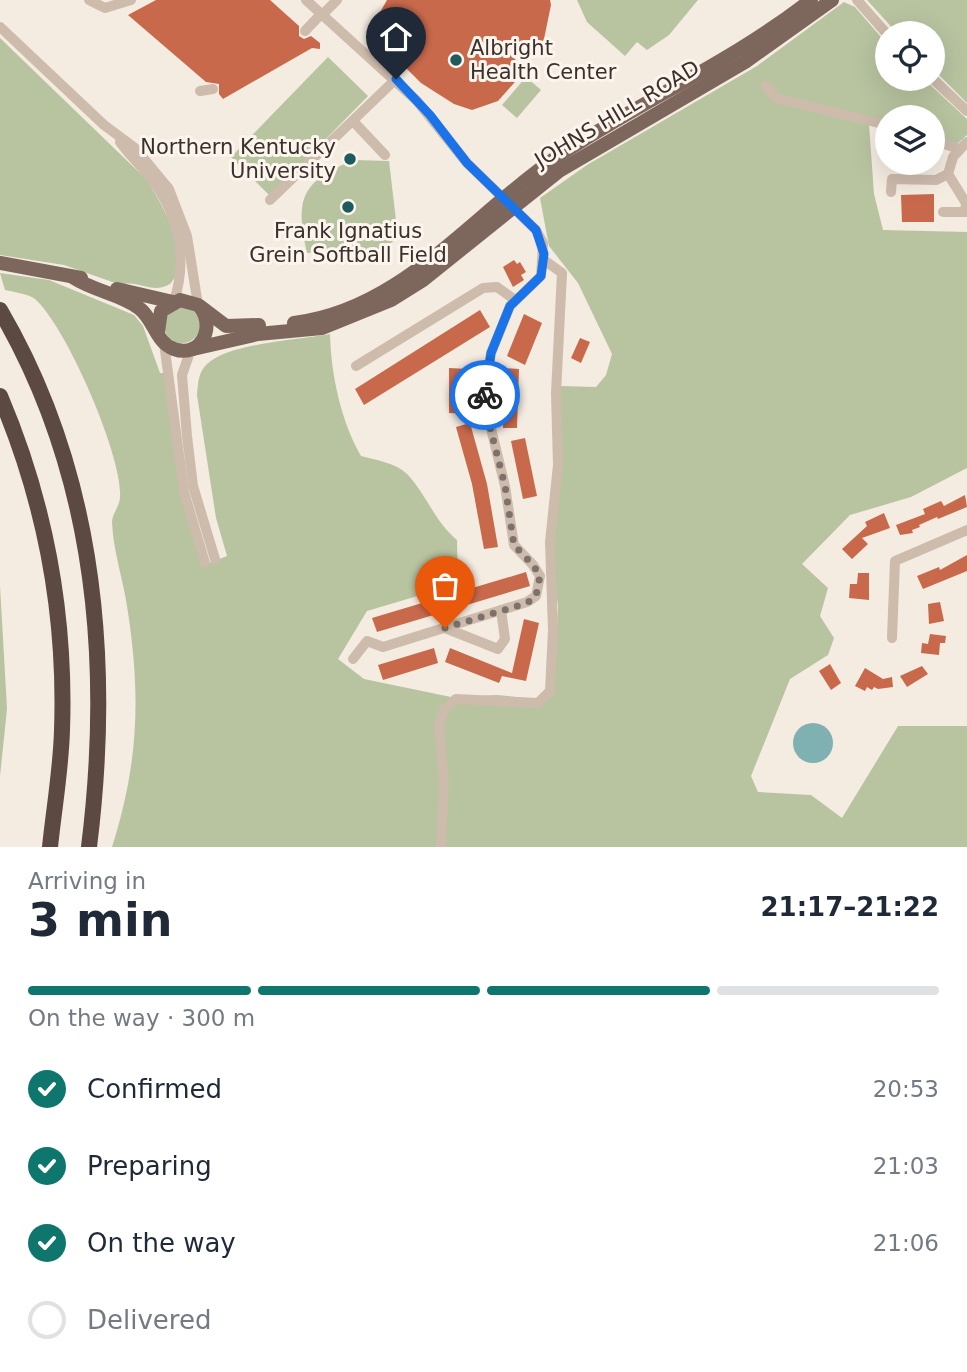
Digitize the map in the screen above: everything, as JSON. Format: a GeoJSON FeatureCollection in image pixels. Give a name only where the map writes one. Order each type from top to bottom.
{"type":"FeatureCollection","features":[{"type":"Feature","properties":{"kind":"highway"},"geometry":{"type":"LineString","coordinates":[[0,310],[35,379],[51,421],[89,554],[98,634],[100,695],[95,797],[89,847]]}},
{"type":"Feature","properties":{"kind":"highway"},"geometry":{"type":"LineString","coordinates":[[0,396],[29,474],[52,569],[62,657],[62,732],[50,847]]}},
{"type":"Feature","properties":{"kind":"main road","name":"JOHNS HILL ROAD"},"geometry":{"type":"LineString","coordinates":[[192,349],[258,334],[322,328],[373,310],[423,279],[565,152],[733,55],[811,0]]}},
{"type":"Feature","properties":{"kind":"main road","name":"JOHNS HILL ROAD"},"geometry":{"type":"LineString","coordinates":[[199,306],[222,324],[241,328],[301,322],[351,308],[412,274],[507,202],[745,62],[832,0]]}},
{"type":"Feature","properties":{"kind":"main road"},"geometry":{"type":"LineString","coordinates":[[0,263],[74,278],[139,308],[161,338],[178,351],[192,349],[205,338],[208,322],[199,306],[188,300],[173,302],[146,298],[89,279],[74,278]]}},
{"type":"Feature","properties":{"kind":"main road"},"geometry":{"type":"LineString","coordinates":[[161,338],[158,318],[173,302]]}},
{"type":"Feature","properties":{"kind":"street"},"geometry":{"type":"LineString","coordinates":[[89,0],[105,8],[131,0]]}},
{"type":"Feature","properties":{"kind":"street"},"geometry":{"type":"LineString","coordinates":[[306,0],[396,79],[430,115],[467,163],[540,236],[544,260],[538,282],[515,300],[491,353],[486,371],[485,404],[505,486],[514,545],[533,565],[540,581],[533,599],[383,647],[367,641],[354,659]]}},
{"type":"Feature","properties":{"kind":"street"},"geometry":{"type":"LineString","coordinates":[[308,33],[337,0]]}},
{"type":"Feature","properties":{"kind":"street"},"geometry":{"type":"LineString","coordinates":[[857,0],[876,21]]}},
{"type":"Feature","properties":{"kind":"street"},"geometry":{"type":"LineString","coordinates":[[0,27],[117,137],[147,160],[169,189],[187,236],[199,306]]}},
{"type":"Feature","properties":{"kind":"street"},"geometry":{"type":"LineString","coordinates":[[270,200],[396,79]]}},
{"type":"Feature","properties":{"kind":"street"},"geometry":{"type":"LineString","coordinates":[[766,86],[776,98],[875,122]]}},
{"type":"Feature","properties":{"kind":"street"},"geometry":{"type":"LineString","coordinates":[[200,92],[213,89]]}},
{"type":"Feature","properties":{"kind":"street"},"geometry":{"type":"LineString","coordinates":[[945,90],[967,111]]}},
{"type":"Feature","properties":{"kind":"street"},"geometry":{"type":"LineString","coordinates":[[353,121],[386,155]]}},
{"type":"Feature","properties":{"kind":"street"},"geometry":{"type":"LineString","coordinates":[[117,137],[162,194],[173,219],[182,270],[173,302]]}},
{"type":"Feature","properties":{"kind":"street"},"geometry":{"type":"LineString","coordinates":[[943,212],[965,212],[965,203],[948,174],[949,164],[963,145],[945,142]]}},
{"type":"Feature","properties":{"kind":"street"},"geometry":{"type":"LineString","coordinates":[[891,192],[892,179],[936,180],[948,174]]}},
{"type":"Feature","properties":{"kind":"street"},"geometry":{"type":"LineString","coordinates":[[440,847],[444,783],[439,724],[447,706],[451,701],[461,698],[531,704],[541,702],[550,691],[553,630],[550,542],[558,465],[556,393],[562,273],[544,260]]}},
{"type":"Feature","properties":{"kind":"street"},"geometry":{"type":"LineString","coordinates":[[356,366],[483,288],[497,287],[515,300]]}},
{"type":"Feature","properties":{"kind":"street"},"geometry":{"type":"LineString","coordinates":[[161,338],[184,492],[210,561],[193,486],[187,436],[183,375],[192,349]]}},
{"type":"Feature","properties":{"kind":"street"},"geometry":{"type":"LineString","coordinates":[[892,638],[895,561],[967,530]]}},
{"type":"Feature","properties":{"kind":"street"},"geometry":{"type":"LineString","coordinates":[[445,628],[498,649],[505,639],[501,610]]}},
{"type":"Feature","properties":{"kind":"green space"},"geometry":{"type":"Polygon","coordinates":[[[577,0],[698,0],[669,35],[647,50],[637,42],[625,56],[587,22],[577,0]]]}},
{"type":"Feature","properties":{"kind":"green space"},"geometry":{"type":"Polygon","coordinates":[[[867,0],[967,0],[967,103],[945,81],[945,21],[886,21],[867,0]]]}},
{"type":"Feature","properties":{"kind":"green space"},"geometry":{"type":"Polygon","coordinates":[[[844,2],[855,7],[875,30],[875,91],[937,91],[967,119],[967,135],[950,150],[945,148],[945,105],[875,105],[875,126],[869,124],[874,194],[883,230],[967,232],[967,468],[911,497],[850,515],[802,564],[828,588],[820,616],[834,638],[828,655],[790,679],[751,776],[758,792],[811,795],[842,818],[898,726],[967,726],[967,847],[112,847],[128,786],[136,699],[131,638],[113,533],[112,519],[120,500],[118,478],[103,424],[62,336],[35,299],[5,290],[0,273],[49,280],[134,315],[143,326],[160,373],[164,373],[201,566],[227,556],[216,518],[197,395],[202,371],[217,357],[231,351],[265,343],[330,334],[338,397],[361,456],[392,465],[407,474],[449,533],[457,540],[458,584],[367,611],[338,659],[364,679],[451,697],[497,695],[526,698],[539,704],[555,673],[558,606],[554,579],[559,386],[596,387],[606,375],[612,354],[578,283],[549,246],[540,198],[587,165],[757,66],[844,2]]]}},
{"type":"Feature","properties":{"kind":"green space"},"geometry":{"type":"Polygon","coordinates":[[[0,38],[147,180],[170,223],[178,248],[179,269],[170,284],[157,288],[121,285],[64,265],[0,255],[0,38]]]}},
{"type":"Feature","properties":{"kind":"green space"},"geometry":{"type":"Polygon","coordinates":[[[328,57],[368,96],[270,196],[231,157],[328,57]]]}},
{"type":"Feature","properties":{"kind":"green space"},"geometry":{"type":"Polygon","coordinates":[[[526,77],[541,90],[517,118],[502,105],[526,77]]]}},
{"type":"Feature","properties":{"kind":"green space","name":"Frank Ignatius Grein Softball Field"},"geometry":{"type":"Polygon","coordinates":[[[354,160],[389,161],[398,237],[383,250],[307,253],[302,219],[306,194],[322,176],[354,160]]]}},
{"type":"Feature","properties":{"kind":"green space"},"geometry":{"type":"Polygon","coordinates":[[[182,307],[195,312],[200,325],[195,338],[182,343],[169,338],[164,325],[169,312],[182,307]]]}},
{"type":"Feature","properties":{"kind":"green space"},"geometry":{"type":"Polygon","coordinates":[[[0,586],[7,709],[0,776],[0,586]]]}},
{"type":"Feature","properties":{"kind":"water"},"geometry":{"type":"Polygon","coordinates":[[[813,723],[827,729],[833,743],[827,757],[813,763],[799,757],[793,743],[799,729],[813,723]]]}},
{"type":"Feature","properties":{"kind":"building"},"geometry":{"type":"Polygon","coordinates":[[[156,0],[270,0],[299,26],[299,36],[304,39],[311,36],[320,43],[320,49],[312,48],[223,99],[219,94],[219,84],[206,82],[128,15],[156,0]]]}},
{"type":"Feature","properties":{"kind":"building","name":"Albright Health Center"},"geometry":{"type":"Polygon","coordinates":[[[387,0],[550,0],[551,5],[544,39],[538,50],[532,53],[514,37],[503,49],[524,67],[523,73],[498,101],[472,110],[454,104],[421,83],[386,48],[375,30],[379,14],[387,0]]]}},
{"type":"Feature","properties":{"kind":"building"},"geometry":{"type":"Polygon","coordinates":[[[934,194],[934,222],[902,222],[901,195],[934,194]]]}},
{"type":"Feature","properties":{"kind":"building"},"geometry":{"type":"Polygon","coordinates":[[[514,260],[517,264],[520,262],[526,272],[521,275],[524,280],[513,287],[503,267],[514,260]]]}},
{"type":"Feature","properties":{"kind":"building"},"geometry":{"type":"Polygon","coordinates":[[[480,310],[490,327],[364,405],[355,389],[480,310]]]}},
{"type":"Feature","properties":{"kind":"building"},"geometry":{"type":"Polygon","coordinates":[[[524,314],[542,323],[525,365],[507,356],[524,314]]]}},
{"type":"Feature","properties":{"kind":"building"},"geometry":{"type":"Polygon","coordinates":[[[580,338],[590,342],[581,363],[571,358],[580,338]]]}},
{"type":"Feature","properties":{"kind":"building"},"geometry":{"type":"Polygon","coordinates":[[[449,368],[468,369],[468,414],[449,413],[449,368]]]}},
{"type":"Feature","properties":{"kind":"building"},"geometry":{"type":"Polygon","coordinates":[[[504,368],[519,369],[517,428],[503,428],[504,368]]]}},
{"type":"Feature","properties":{"kind":"building"},"geometry":{"type":"Polygon","coordinates":[[[470,423],[487,484],[498,547],[484,549],[472,484],[456,427],[470,423]]]}},
{"type":"Feature","properties":{"kind":"building"},"geometry":{"type":"Polygon","coordinates":[[[525,438],[537,496],[523,499],[511,441],[525,438]]]}},
{"type":"Feature","properties":{"kind":"building"},"geometry":{"type":"Polygon","coordinates":[[[965,495],[967,507],[919,525],[920,527],[912,530],[913,533],[900,535],[896,525],[925,514],[923,509],[941,501],[944,506],[965,495]]]}},
{"type":"Feature","properties":{"kind":"building"},"geometry":{"type":"Polygon","coordinates":[[[884,513],[890,528],[862,538],[868,544],[852,559],[842,549],[867,526],[865,522],[884,513]]]}},
{"type":"Feature","properties":{"kind":"building"},"geometry":{"type":"Polygon","coordinates":[[[967,555],[967,571],[923,589],[917,576],[939,567],[940,570],[967,555]]]}},
{"type":"Feature","properties":{"kind":"building"},"geometry":{"type":"Polygon","coordinates":[[[526,572],[530,586],[377,632],[372,618],[526,572]]]}},
{"type":"Feature","properties":{"kind":"building"},"geometry":{"type":"Polygon","coordinates":[[[858,573],[869,573],[869,600],[849,598],[850,584],[857,584],[858,573]]]}},
{"type":"Feature","properties":{"kind":"building"},"geometry":{"type":"Polygon","coordinates":[[[940,602],[944,621],[929,624],[928,604],[940,602]]]}},
{"type":"Feature","properties":{"kind":"building"},"geometry":{"type":"Polygon","coordinates":[[[524,619],[539,623],[526,681],[502,676],[499,683],[445,662],[450,648],[512,673],[524,619]]]}},
{"type":"Feature","properties":{"kind":"building"},"geometry":{"type":"Polygon","coordinates":[[[930,634],[946,636],[945,643],[940,643],[939,655],[921,653],[922,643],[928,644],[930,634]]]}},
{"type":"Feature","properties":{"kind":"building"},"geometry":{"type":"Polygon","coordinates":[[[434,648],[438,663],[383,680],[378,665],[434,648]]]}},
{"type":"Feature","properties":{"kind":"building"},"geometry":{"type":"Polygon","coordinates":[[[830,664],[841,683],[831,690],[819,671],[830,664]]]}},
{"type":"Feature","properties":{"kind":"building"},"geometry":{"type":"Polygon","coordinates":[[[922,666],[928,674],[907,687],[900,676],[922,666]]]}},
{"type":"Feature","properties":{"kind":"building"},"geometry":{"type":"Polygon","coordinates":[[[865,668],[883,679],[892,677],[893,687],[874,687],[872,690],[867,687],[865,691],[855,686],[865,668]]]}},
{"type":"Feature","properties":{"kind":"way so far"},"geometry":{"type":"LineString","coordinates":[[445,628],[527,603],[536,596],[540,581],[533,565],[514,545],[505,486],[488,419],[485,395]]}},
{"type":"Feature","properties":{"kind":"place","name":"Albright Health Center"},"geometry":{"type":"Point","coordinates":[456,60]}},
{"type":"Feature","properties":{"kind":"place","name":"Northern Kentucky University"},"geometry":{"type":"Point","coordinates":[350,159]}},
{"type":"Feature","properties":{"kind":"place","name":"Frank Ignatius Grein Softball Field"},"geometry":{"type":"Point","coordinates":[348,207]}},
{"type":"Feature","properties":{"kind":"route"},"geometry":{"type":"LineString","coordinates":[[396,79],[430,115],[467,163],[536,230],[543,243],[543,271],[538,282],[525,290],[510,306],[491,353],[486,371],[485,395]]}}]}
